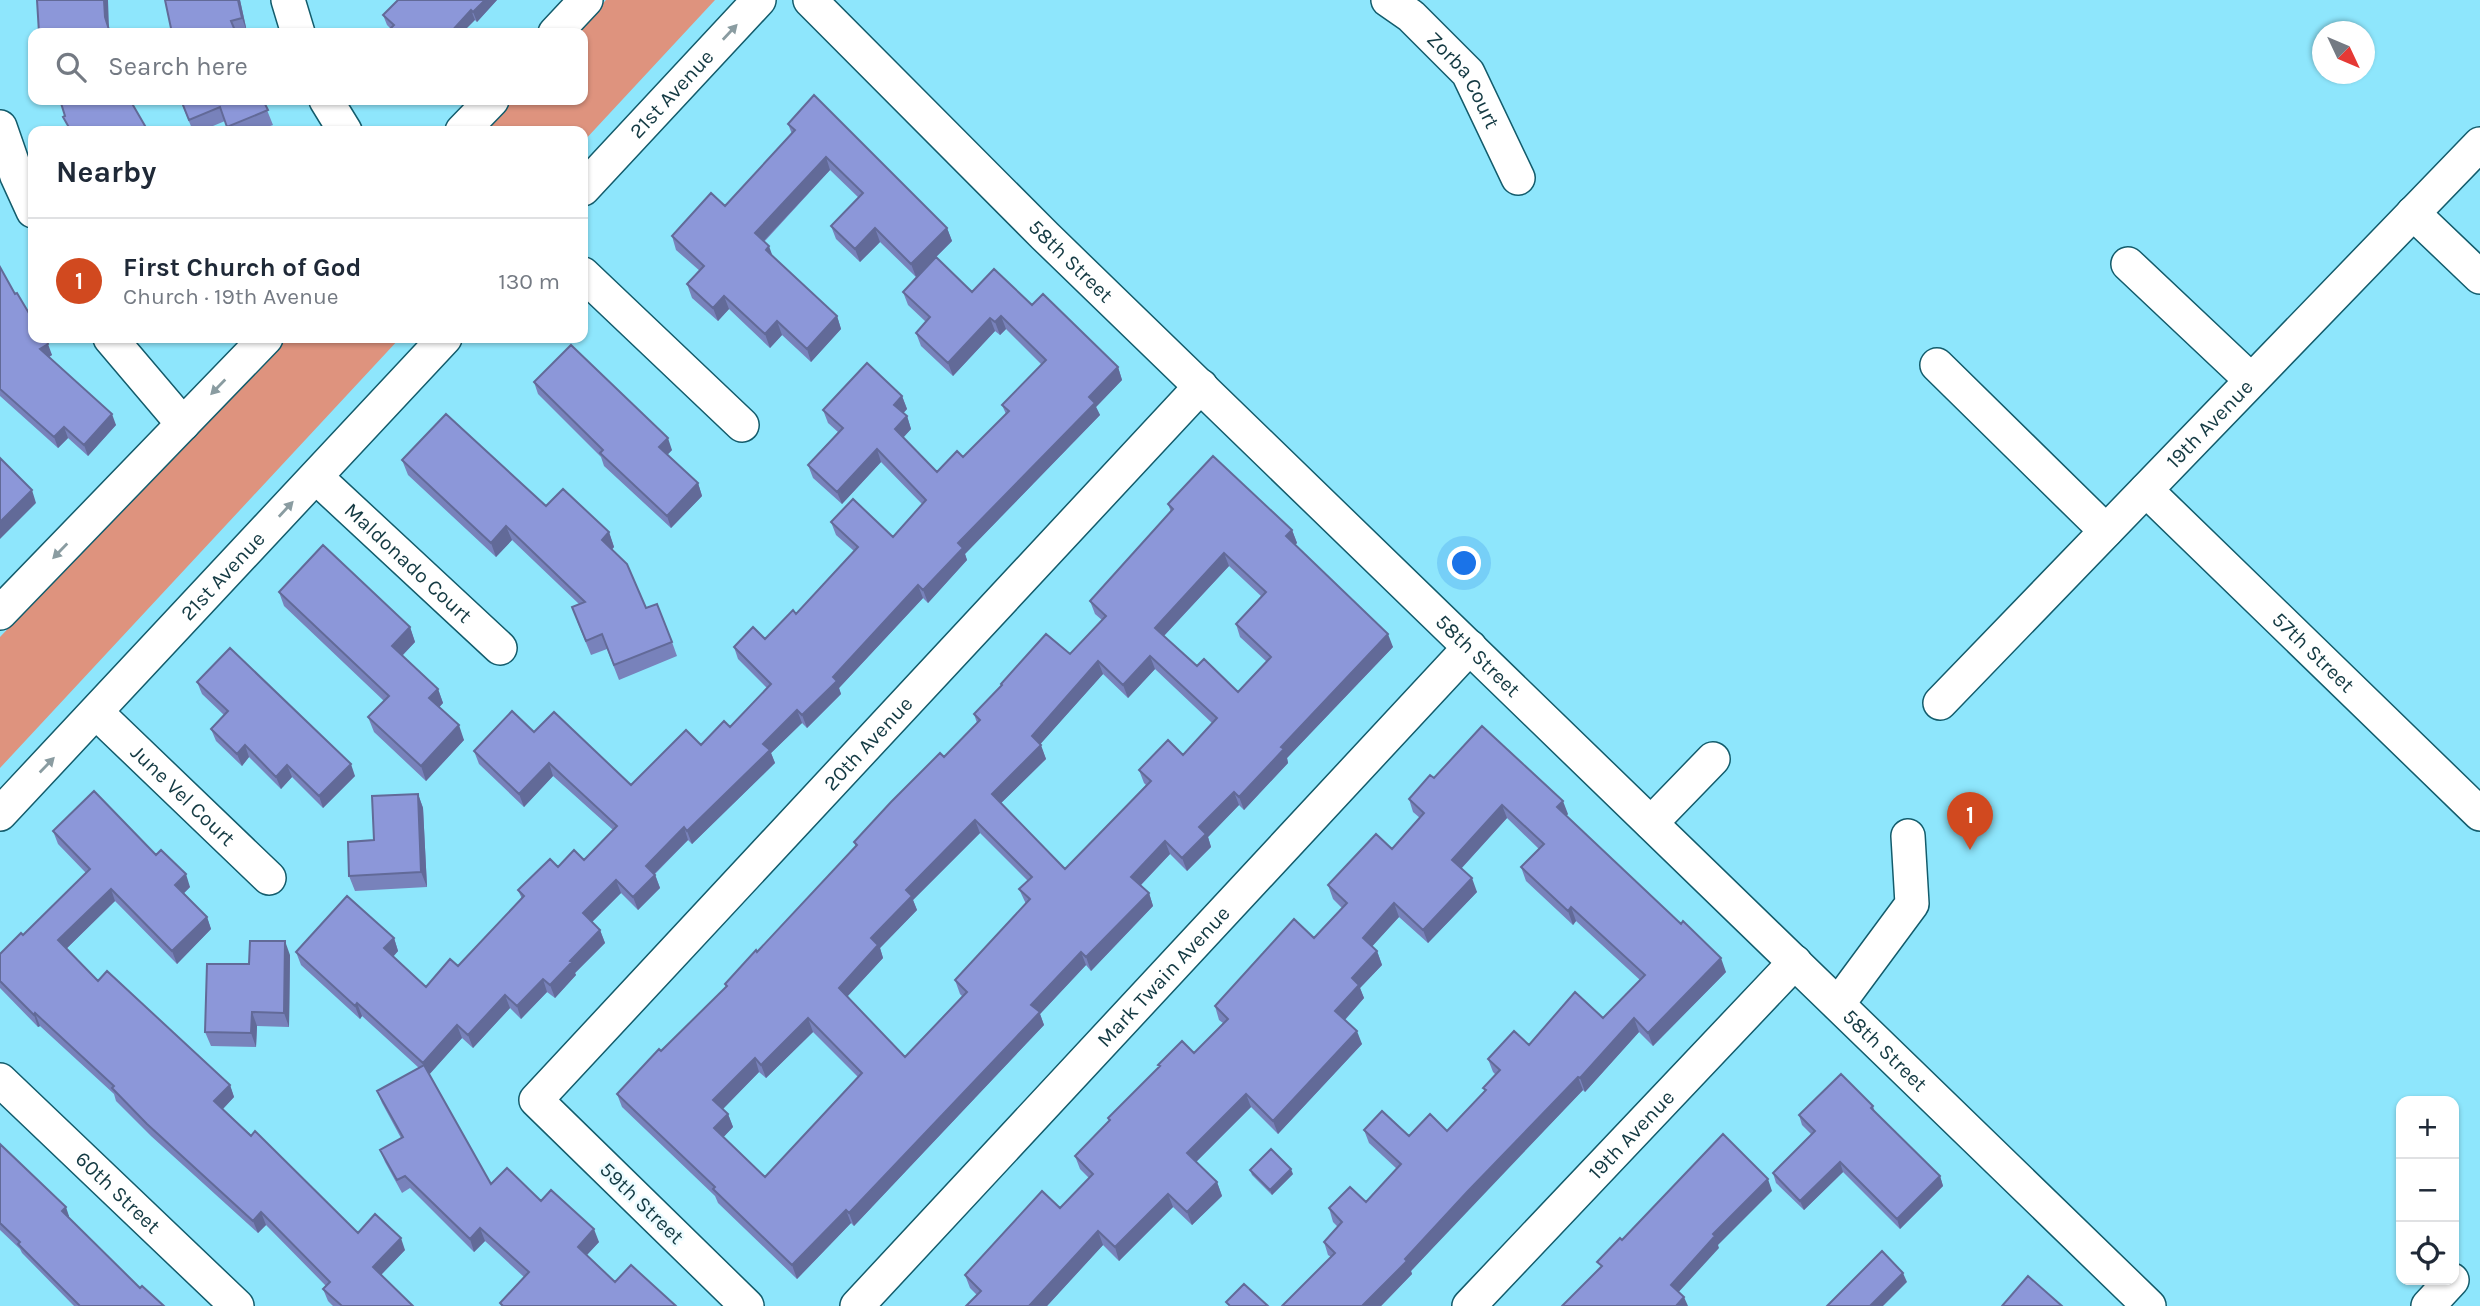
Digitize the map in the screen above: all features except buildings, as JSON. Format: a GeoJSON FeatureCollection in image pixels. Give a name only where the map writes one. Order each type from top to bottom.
{"type":"FeatureCollection","features":[{"type":"Feature","properties":{"kind":"street"},"geometry":{"type":"LineString","coordinates":[[288,0],[296,28]]}},
{"type":"Feature","properties":{"kind":"street"},"geometry":{"type":"LineString","coordinates":[[560,28],[586,0]]}},
{"type":"Feature","properties":{"kind":"street","name":"21st Avenue"},"geometry":{"type":"LineString","coordinates":[[588,184],[759,0]]}},
{"type":"Feature","properties":{"kind":"street","name":"58th Street"},"geometry":{"type":"LineString","coordinates":[[810,0],[1045,236],[2145,1305]]}},
{"type":"Feature","properties":{"kind":"street","name":"Zorba Court"},"geometry":{"type":"LineString","coordinates":[[1388,0],[1411,16],[1468,73],[1518,178]]}},
{"type":"Feature","properties":{"kind":"street"},"geometry":{"type":"LineString","coordinates":[[329,105],[342,126]]}},
{"type":"Feature","properties":{"kind":"street"},"geometry":{"type":"LineString","coordinates":[[467,126],[487,105]]}},
{"type":"Feature","properties":{"kind":"street"},"geometry":{"type":"LineString","coordinates":[[0,127],[28,200]]}},
{"type":"Feature","properties":{"kind":"street","name":"19th Avenue"},"geometry":{"type":"LineString","coordinates":[[1940,703],[2480,144]]}},
{"type":"Feature","properties":{"kind":"street"},"geometry":{"type":"LineString","coordinates":[[2413,213],[2480,278]]}},
{"type":"Feature","properties":{"kind":"street"},"geometry":{"type":"LineString","coordinates":[[2128,264],[2251,380]]}},
{"type":"Feature","properties":{"kind":"street"},"geometry":{"type":"LineString","coordinates":[[588,279],[742,425]]}},
{"type":"Feature","properties":{"kind":"street"},"geometry":{"type":"LineString","coordinates":[[114,343],[183,424]]}},
{"type":"Feature","properties":{"kind":"street"},"geometry":{"type":"LineString","coordinates":[[0,613],[261,343]]}},
{"type":"Feature","properties":{"kind":"street","name":"21st Avenue"},"geometry":{"type":"LineString","coordinates":[[0,814],[440,343]]}},
{"type":"Feature","properties":{"kind":"street"},"geometry":{"type":"LineString","coordinates":[[1937,365],[2106,531]]}},
{"type":"Feature","properties":{"kind":"street","name":"20th Avenue"},"geometry":{"type":"LineString","coordinates":[[536,1100],[1201,386]]}},
{"type":"Feature","properties":{"kind":"street","name":"Maldonado Court"},"geometry":{"type":"LineString","coordinates":[[316,477],[500,648]]}},
{"type":"Feature","properties":{"kind":"street","name":"57th Street"},"geometry":{"type":"LineString","coordinates":[[2146,490],[2480,814]]}},
{"type":"Feature","properties":{"kind":"street","name":"Mark Twain Avenue"},"geometry":{"type":"LineString","coordinates":[[857,1306],[1470,647]]}},
{"type":"Feature","properties":{"kind":"street","name":"June Vel Court"},"geometry":{"type":"LineString","coordinates":[[96,713],[269,878]]}},
{"type":"Feature","properties":{"kind":"street"},"geometry":{"type":"LineString","coordinates":[[1651,823],[1713,759]]}},
{"type":"Feature","properties":{"kind":"street"},"geometry":{"type":"LineString","coordinates":[[1838,1004],[1912,904],[1908,836]]}},
{"type":"Feature","properties":{"kind":"street","name":"19th Avenue"},"geometry":{"type":"LineString","coordinates":[[1469,1306],[1795,962]]}},
{"type":"Feature","properties":{"kind":"street","name":"60th Street"},"geometry":{"type":"LineString","coordinates":[[0,1080],[237,1306]]}},
{"type":"Feature","properties":{"kind":"street","name":"59th Street"},"geometry":{"type":"LineString","coordinates":[[536,1100],[747,1306]]}},
{"type":"Feature","properties":{"kind":"street"},"geometry":{"type":"LineString","coordinates":[[2428,1306],[2447,1285]]}},
{"type":"Feature","properties":{"kind":"shaded area"},"geometry":{"type":"Polygon","coordinates":[[[606,0],[715,0],[588,137],[588,126],[486,126],[506,105],[588,105],[588,28],[579,28],[606,0]]]}},
{"type":"Feature","properties":{"kind":"shaded area"},"geometry":{"type":"Polygon","coordinates":[[[280,343],[395,343],[0,768],[0,637],[280,343]]]}},
{"type":"Feature","properties":{"kind":"place","name":"First Church of God"},"geometry":{"type":"Point","coordinates":[1970,850]}}]}
